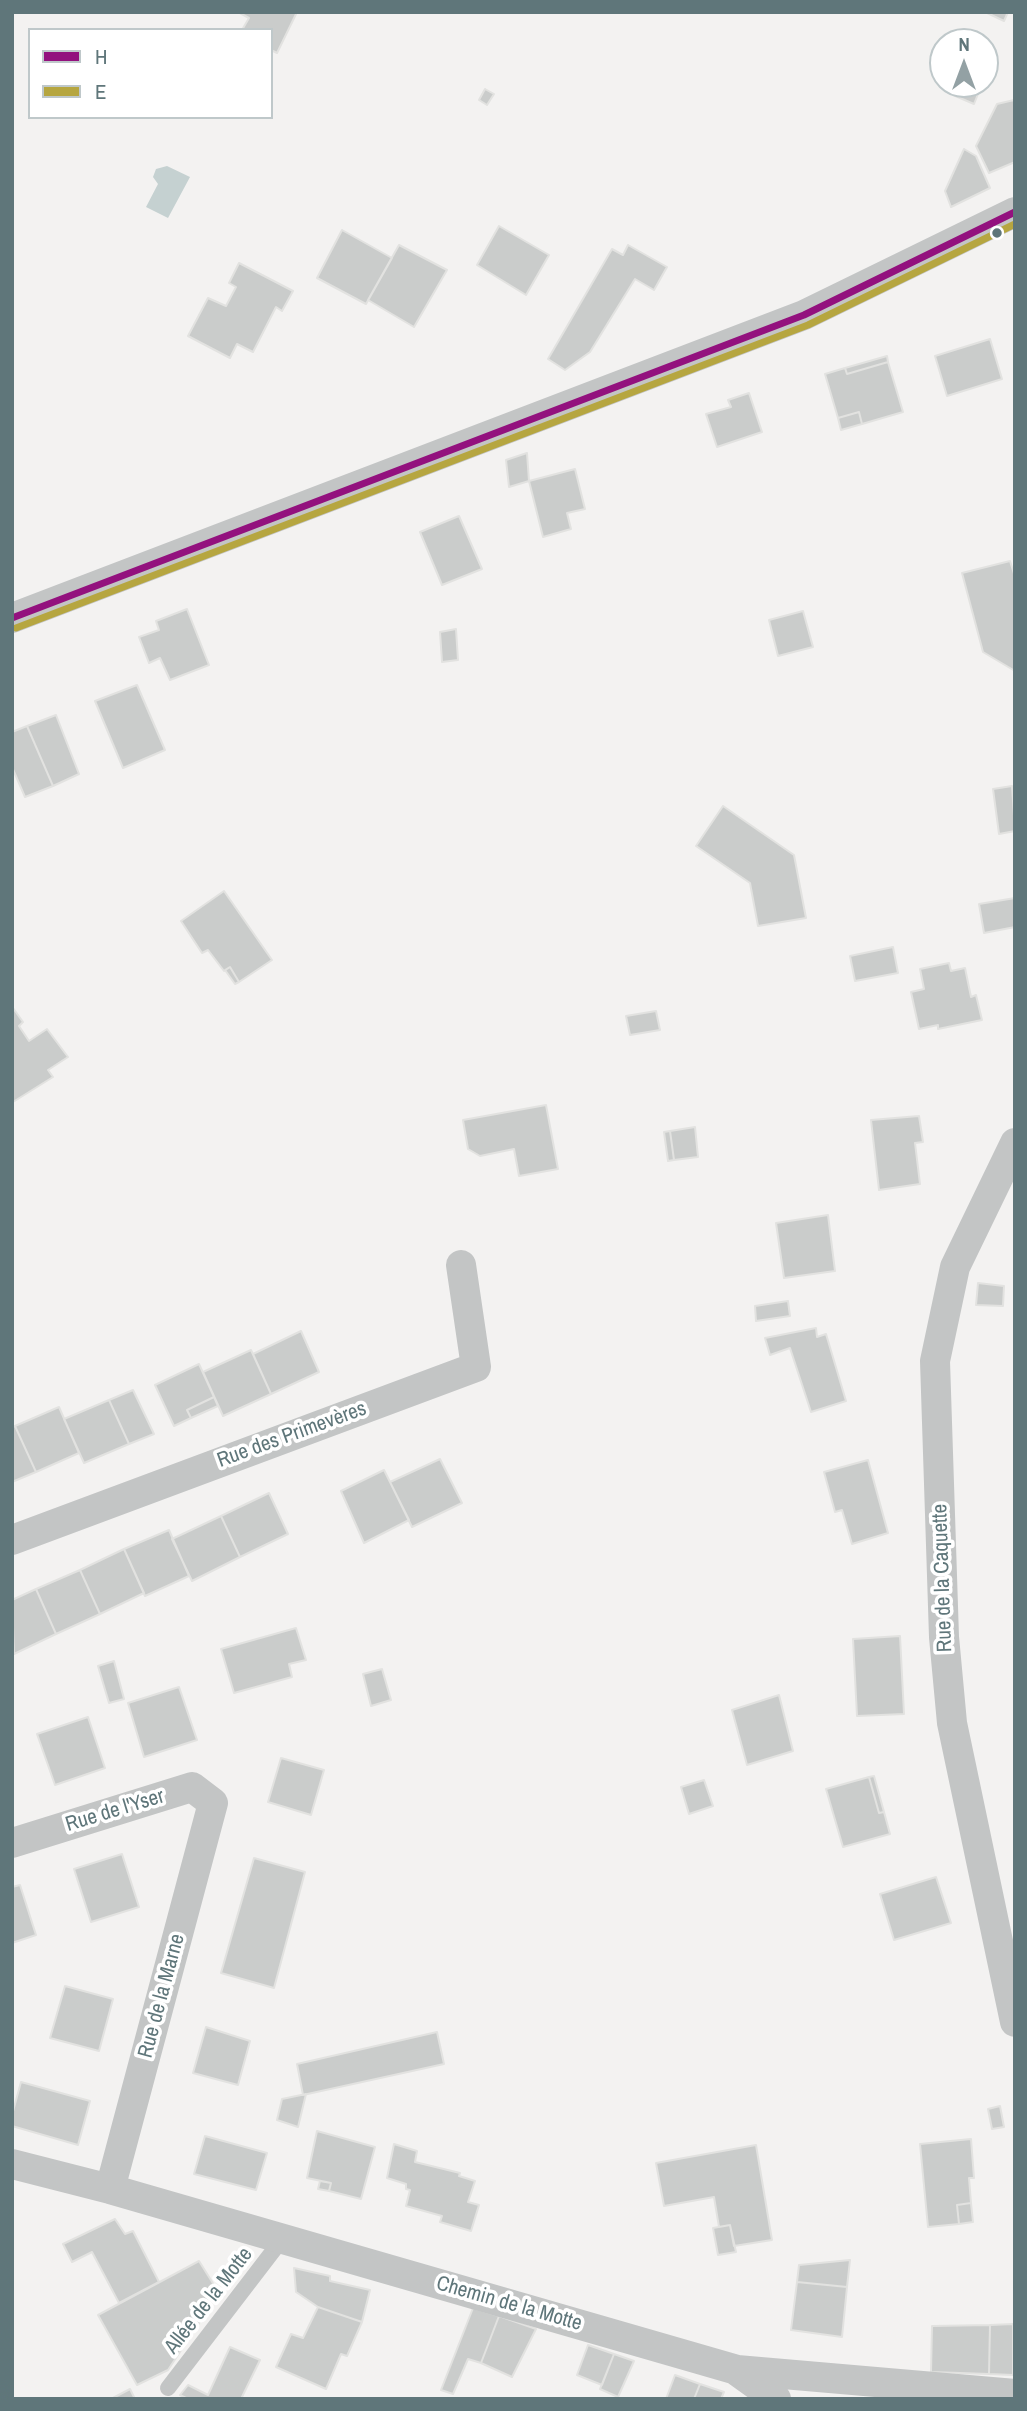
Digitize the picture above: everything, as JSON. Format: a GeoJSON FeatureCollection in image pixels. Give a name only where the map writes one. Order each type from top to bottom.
{"type":"FeatureCollection","features":[{"type":"Feature","properties":{"kind":"street"},"geometry":{"type":"LineString","coordinates":[[12,618],[804,315],[1015,212]]}},
{"type":"Feature","properties":{"kind":"street","name":"Rue de la Caquette"},"geometry":{"type":"LineString","coordinates":[[1015,1143],[955,1266],[936,1361],[944,1637],[952,1723],[1015,2022]]}},
{"type":"Feature","properties":{"kind":"street","name":"Rue des Primevères"},"geometry":{"type":"LineString","coordinates":[[12,1540],[476,1367],[461,1265]]}},
{"type":"Feature","properties":{"kind":"street","name":"Rue de l'Yser"},"geometry":{"type":"LineString","coordinates":[[12,1843],[192,1787],[213,1803]]}},
{"type":"Feature","properties":{"kind":"street","name":"Rue de la Marne"},"geometry":{"type":"LineString","coordinates":[[110,2189],[213,1803]]}},
{"type":"Feature","properties":{"kind":"street","name":"Chemin de la Motte"},"geometry":{"type":"LineString","coordinates":[[12,2164],[283,2238],[737,2370],[1015,2394]]}},
{"type":"Feature","properties":{"kind":"street"},"geometry":{"type":"LineString","coordinates":[[737,2370],[776,2399]]}},
{"type":"Feature","properties":{"kind":"lane","name":"Allée de la Motte"},"geometry":{"type":"LineString","coordinates":[[167,2388],[283,2238]]}},
{"type":"Feature","properties":{"kind":"shaded area"},"geometry":{"type":"Polygon","coordinates":[[[167,166],[190,177],[168,218],[146,207],[158,184],[153,177],[156,169],[167,166]]]}},
{"type":"Feature","properties":{"kind":"building"},"geometry":{"type":"Polygon","coordinates":[[[238,12],[297,12],[277,53],[273,51],[273,28],[243,28],[249,18],[238,12]]]}},
{"type":"Feature","properties":{"kind":"building"},"geometry":{"type":"Polygon","coordinates":[[[985,12],[1008,12],[1004,21],[985,12]]]}},
{"type":"Feature","properties":{"kind":"building"},"geometry":{"type":"Polygon","coordinates":[[[485,89],[494,94],[487,105],[479,100],[485,89]]]}},
{"type":"Feature","properties":{"kind":"building"},"geometry":{"type":"Polygon","coordinates":[[[960,98],[976,98],[974,104],[960,98]]]}},
{"type":"Feature","properties":{"kind":"building"},"geometry":{"type":"Polygon","coordinates":[[[1014,100],[1015,162],[989,173],[976,146],[997,104],[1014,100]]]}},
{"type":"Feature","properties":{"kind":"building"},"geometry":{"type":"Polygon","coordinates":[[[964,149],[976,156],[990,188],[951,207],[945,191],[964,149]]]}},
{"type":"Feature","properties":{"kind":"building"},"geometry":{"type":"Polygon","coordinates":[[[499,226],[549,255],[526,295],[477,265],[499,226]]]}},
{"type":"Feature","properties":{"kind":"building"},"geometry":{"type":"Polygon","coordinates":[[[342,230],[392,258],[366,304],[317,278],[342,230]]]}},
{"type":"Feature","properties":{"kind":"building"},"geometry":{"type":"Polygon","coordinates":[[[399,245],[447,270],[414,327],[368,300],[399,245]]]}},
{"type":"Feature","properties":{"kind":"building"},"geometry":{"type":"Polygon","coordinates":[[[628,245],[667,267],[654,290],[635,279],[590,352],[565,370],[548,359],[612,249],[623,255],[628,245]]]}},
{"type":"Feature","properties":{"kind":"building"},"geometry":{"type":"Polygon","coordinates":[[[239,263],[293,291],[282,311],[276,307],[253,352],[237,344],[230,358],[188,336],[208,298],[226,306],[236,287],[229,283],[239,263]]]}},
{"type":"Feature","properties":{"kind":"building"},"geometry":{"type":"Polygon","coordinates":[[[990,339],[1002,379],[947,396],[935,356],[990,339]]]}},
{"type":"Feature","properties":{"kind":"building"},"geometry":{"type":"Polygon","coordinates":[[[887,356],[888,362],[847,374],[845,368],[887,356]]]}},
{"type":"Feature","properties":{"kind":"building"},"geometry":{"type":"Polygon","coordinates":[[[888,362],[903,412],[862,424],[859,412],[838,418],[825,374],[845,368],[847,374],[888,362]]]}},
{"type":"Feature","properties":{"kind":"building"},"geometry":{"type":"Polygon","coordinates":[[[749,393],[762,432],[717,447],[706,414],[731,407],[728,400],[749,393]]]}},
{"type":"Feature","properties":{"kind":"building"},"geometry":{"type":"Polygon","coordinates":[[[859,412],[862,424],[841,430],[838,418],[859,412]]]}},
{"type":"Feature","properties":{"kind":"building"},"geometry":{"type":"Polygon","coordinates":[[[527,453],[529,481],[509,487],[506,460],[527,453]]]}},
{"type":"Feature","properties":{"kind":"building"},"geometry":{"type":"Polygon","coordinates":[[[575,469],[585,509],[567,513],[571,529],[543,537],[529,481],[575,469]]]}},
{"type":"Feature","properties":{"kind":"building"},"geometry":{"type":"Polygon","coordinates":[[[459,516],[482,569],[442,585],[420,532],[459,516]]]}},
{"type":"Feature","properties":{"kind":"building"},"geometry":{"type":"Polygon","coordinates":[[[1010,561],[1015,577],[1015,671],[983,652],[962,573],[1010,561]]]}},
{"type":"Feature","properties":{"kind":"building"},"geometry":{"type":"Polygon","coordinates":[[[187,609],[209,665],[170,680],[160,658],[149,663],[139,637],[159,630],[156,621],[187,609]]]}},
{"type":"Feature","properties":{"kind":"building"},"geometry":{"type":"Polygon","coordinates":[[[803,611],[813,647],[778,656],[769,620],[803,611]]]}},
{"type":"Feature","properties":{"kind":"building"},"geometry":{"type":"Polygon","coordinates":[[[456,629],[458,660],[442,662],[440,632],[456,629]]]}},
{"type":"Feature","properties":{"kind":"building"},"geometry":{"type":"Polygon","coordinates":[[[137,685],[165,750],[123,768],[95,701],[137,685]]]}},
{"type":"Feature","properties":{"kind":"building"},"geometry":{"type":"Polygon","coordinates":[[[56,715],[79,774],[53,786],[27,726],[56,715]]]}},
{"type":"Feature","properties":{"kind":"building"},"geometry":{"type":"Polygon","coordinates":[[[27,726],[53,786],[25,797],[12,767],[12,732],[27,726]]]}},
{"type":"Feature","properties":{"kind":"building"},"geometry":{"type":"Polygon","coordinates":[[[1012,786],[1015,831],[999,834],[993,789],[1012,786]]]}},
{"type":"Feature","properties":{"kind":"building"},"geometry":{"type":"Polygon","coordinates":[[[723,806],[794,855],[806,918],[758,926],[750,883],[696,846],[723,806]]]}},
{"type":"Feature","properties":{"kind":"building"},"geometry":{"type":"Polygon","coordinates":[[[224,891],[272,960],[239,982],[230,967],[224,971],[208,950],[202,953],[181,921],[224,891]]]}},
{"type":"Feature","properties":{"kind":"building"},"geometry":{"type":"Polygon","coordinates":[[[1015,898],[1015,927],[984,933],[979,904],[1015,898]]]}},
{"type":"Feature","properties":{"kind":"building"},"geometry":{"type":"Polygon","coordinates":[[[893,947],[898,973],[855,981],[850,956],[893,947]]]}},
{"type":"Feature","properties":{"kind":"building"},"geometry":{"type":"Polygon","coordinates":[[[949,963],[951,971],[965,968],[971,997],[976,995],[982,1020],[938,1029],[938,1025],[919,1029],[911,992],[924,989],[920,969],[949,963]]]}},
{"type":"Feature","properties":{"kind":"building"},"geometry":{"type":"Polygon","coordinates":[[[230,967],[239,982],[235,984],[225,970],[230,967]]]}},
{"type":"Feature","properties":{"kind":"building"},"geometry":{"type":"Polygon","coordinates":[[[13,1008],[23,1022],[19,1026],[29,1041],[47,1029],[68,1057],[48,1070],[53,1077],[13,1102],[13,1008]]]}},
{"type":"Feature","properties":{"kind":"building"},"geometry":{"type":"Polygon","coordinates":[[[656,1011],[660,1030],[630,1035],[626,1016],[656,1011]]]}},
{"type":"Feature","properties":{"kind":"building"},"geometry":{"type":"Polygon","coordinates":[[[546,1105],[558,1169],[519,1176],[514,1149],[480,1156],[468,1149],[463,1120],[546,1105]]]}},
{"type":"Feature","properties":{"kind":"building"},"geometry":{"type":"Polygon","coordinates":[[[919,1116],[923,1142],[915,1143],[920,1184],[879,1190],[871,1120],[919,1116]]]}},
{"type":"Feature","properties":{"kind":"building"},"geometry":{"type":"Polygon","coordinates":[[[695,1127],[698,1157],[674,1160],[670,1131],[695,1127]]]}},
{"type":"Feature","properties":{"kind":"building"},"geometry":{"type":"Polygon","coordinates":[[[670,1131],[674,1160],[668,1161],[664,1132],[670,1131]]]}},
{"type":"Feature","properties":{"kind":"building"},"geometry":{"type":"Polygon","coordinates":[[[828,1215],[835,1271],[784,1278],[776,1223],[828,1215]]]}},
{"type":"Feature","properties":{"kind":"building"},"geometry":{"type":"Polygon","coordinates":[[[978,1283],[1004,1286],[1003,1306],[976,1305],[978,1283]]]}},
{"type":"Feature","properties":{"kind":"building"},"geometry":{"type":"Polygon","coordinates":[[[788,1301],[790,1316],[756,1321],[755,1306],[788,1301]]]}},
{"type":"Feature","properties":{"kind":"building"},"geometry":{"type":"Polygon","coordinates":[[[816,1328],[817,1337],[826,1334],[846,1401],[811,1412],[790,1348],[770,1355],[765,1338],[816,1328]]]}},
{"type":"Feature","properties":{"kind":"building"},"geometry":{"type":"Polygon","coordinates":[[[301,1331],[319,1372],[271,1394],[253,1354],[301,1331]]]}},
{"type":"Feature","properties":{"kind":"building"},"geometry":{"type":"Polygon","coordinates":[[[251,1350],[271,1394],[223,1416],[203,1372],[251,1350]]]}},
{"type":"Feature","properties":{"kind":"building"},"geometry":{"type":"Polygon","coordinates":[[[199,1364],[214,1397],[187,1410],[191,1418],[174,1426],[155,1385],[199,1364]]]}},
{"type":"Feature","properties":{"kind":"building"},"geometry":{"type":"Polygon","coordinates":[[[133,1390],[154,1434],[129,1444],[109,1400],[133,1390]]]}},
{"type":"Feature","properties":{"kind":"building"},"geometry":{"type":"Polygon","coordinates":[[[214,1397],[218,1406],[191,1418],[187,1410],[214,1397]]]}},
{"type":"Feature","properties":{"kind":"building"},"geometry":{"type":"Polygon","coordinates":[[[109,1400],[129,1444],[84,1463],[64,1419],[109,1400]]]}},
{"type":"Feature","properties":{"kind":"building"},"geometry":{"type":"Polygon","coordinates":[[[59,1407],[79,1453],[36,1472],[15,1426],[59,1407]]]}},
{"type":"Feature","properties":{"kind":"building"},"geometry":{"type":"Polygon","coordinates":[[[15,1426],[36,1472],[12,1482],[12,1427],[15,1426]]]}},
{"type":"Feature","properties":{"kind":"building"},"geometry":{"type":"Polygon","coordinates":[[[440,1459],[462,1503],[412,1527],[390,1482],[440,1459]]]}},
{"type":"Feature","properties":{"kind":"building"},"geometry":{"type":"Polygon","coordinates":[[[868,1460],[888,1533],[852,1544],[842,1510],[835,1512],[824,1472],[868,1460]]]}},
{"type":"Feature","properties":{"kind":"building"},"geometry":{"type":"Polygon","coordinates":[[[384,1470],[409,1520],[364,1543],[341,1491],[384,1470]]]}},
{"type":"Feature","properties":{"kind":"building"},"geometry":{"type":"Polygon","coordinates":[[[269,1493],[288,1534],[240,1557],[221,1516],[269,1493]]]}},
{"type":"Feature","properties":{"kind":"building"},"geometry":{"type":"Polygon","coordinates":[[[221,1516],[240,1557],[192,1581],[172,1539],[221,1516]]]}},
{"type":"Feature","properties":{"kind":"building"},"geometry":{"type":"Polygon","coordinates":[[[169,1530],[189,1576],[145,1596],[124,1549],[169,1530]]]}},
{"type":"Feature","properties":{"kind":"building"},"geometry":{"type":"Polygon","coordinates":[[[124,1549],[144,1593],[100,1614],[80,1570],[124,1549]]]}},
{"type":"Feature","properties":{"kind":"building"},"geometry":{"type":"Polygon","coordinates":[[[80,1570],[100,1614],[56,1634],[36,1589],[80,1570]]]}},
{"type":"Feature","properties":{"kind":"building"},"geometry":{"type":"Polygon","coordinates":[[[36,1589],[56,1634],[14,1654],[12,1600],[36,1589]]]}},
{"type":"Feature","properties":{"kind":"building"},"geometry":{"type":"Polygon","coordinates":[[[296,1628],[306,1660],[289,1664],[292,1677],[234,1693],[221,1649],[296,1628]]]}},
{"type":"Feature","properties":{"kind":"building"},"geometry":{"type":"Polygon","coordinates":[[[900,1636],[904,1714],[857,1716],[853,1639],[900,1636]]]}},
{"type":"Feature","properties":{"kind":"building"},"geometry":{"type":"Polygon","coordinates":[[[114,1661],[124,1699],[109,1703],[98,1666],[114,1661]]]}},
{"type":"Feature","properties":{"kind":"building"},"geometry":{"type":"Polygon","coordinates":[[[382,1669],[391,1700],[371,1706],[363,1674],[382,1669]]]}},
{"type":"Feature","properties":{"kind":"building"},"geometry":{"type":"Polygon","coordinates":[[[179,1687],[197,1740],[144,1757],[128,1703],[179,1687]]]}},
{"type":"Feature","properties":{"kind":"building"},"geometry":{"type":"Polygon","coordinates":[[[779,1695],[793,1751],[747,1765],[732,1710],[779,1695]]]}},
{"type":"Feature","properties":{"kind":"building"},"geometry":{"type":"Polygon","coordinates":[[[88,1717],[105,1768],[55,1785],[37,1734],[88,1717]]]}},
{"type":"Feature","properties":{"kind":"building"},"geometry":{"type":"Polygon","coordinates":[[[281,1758],[324,1770],[311,1815],[268,1802],[281,1758]]]}},
{"type":"Feature","properties":{"kind":"building"},"geometry":{"type":"Polygon","coordinates":[[[874,1776],[884,1812],[879,1813],[869,1777],[874,1776]]]}},
{"type":"Feature","properties":{"kind":"building"},"geometry":{"type":"Polygon","coordinates":[[[869,1777],[879,1813],[884,1812],[890,1834],[843,1847],[826,1789],[869,1777]]]}},
{"type":"Feature","properties":{"kind":"building"},"geometry":{"type":"Polygon","coordinates":[[[704,1780],[713,1806],[689,1814],[681,1787],[704,1780]]]}},
{"type":"Feature","properties":{"kind":"building"},"geometry":{"type":"Polygon","coordinates":[[[122,1854],[139,1907],[91,1922],[74,1869],[122,1854]]]}},
{"type":"Feature","properties":{"kind":"building"},"geometry":{"type":"Polygon","coordinates":[[[254,1858],[305,1872],[274,1988],[221,1973],[254,1858]]]}},
{"type":"Feature","properties":{"kind":"building"},"geometry":{"type":"Polygon","coordinates":[[[936,1877],[951,1923],[894,1940],[880,1894],[936,1877]]]}},
{"type":"Feature","properties":{"kind":"building"},"geometry":{"type":"Polygon","coordinates":[[[20,1885],[36,1935],[12,1943],[12,1887],[20,1885]]]}},
{"type":"Feature","properties":{"kind":"building"},"geometry":{"type":"Polygon","coordinates":[[[65,1986],[113,1999],[99,2051],[50,2038],[65,1986]]]}},
{"type":"Feature","properties":{"kind":"building"},"geometry":{"type":"Polygon","coordinates":[[[206,2027],[250,2041],[238,2085],[193,2073],[206,2027]]]}},
{"type":"Feature","properties":{"kind":"building"},"geometry":{"type":"Polygon","coordinates":[[[437,2032],[444,2064],[303,2095],[297,2064],[437,2032]]]}},
{"type":"Feature","properties":{"kind":"building"},"geometry":{"type":"Polygon","coordinates":[[[21,2082],[90,2101],[78,2145],[12,2126],[12,2115],[21,2082]]]}},
{"type":"Feature","properties":{"kind":"building"},"geometry":{"type":"Polygon","coordinates":[[[306,2094],[298,2127],[277,2120],[282,2099],[306,2094]]]}},
{"type":"Feature","properties":{"kind":"building"},"geometry":{"type":"Polygon","coordinates":[[[1000,2106],[1004,2127],[992,2129],[988,2109],[1000,2106]]]}},
{"type":"Feature","properties":{"kind":"building"},"geometry":{"type":"Polygon","coordinates":[[[317,2131],[375,2147],[361,2199],[329,2191],[331,2183],[307,2178],[317,2131]]]}},
{"type":"Feature","properties":{"kind":"building"},"geometry":{"type":"Polygon","coordinates":[[[205,2136],[267,2153],[256,2190],[194,2174],[205,2136]]]}},
{"type":"Feature","properties":{"kind":"building"},"geometry":{"type":"Polygon","coordinates":[[[971,2139],[974,2178],[969,2178],[971,2203],[957,2205],[959,2224],[928,2227],[920,2144],[971,2139]]]}},
{"type":"Feature","properties":{"kind":"building"},"geometry":{"type":"Polygon","coordinates":[[[394,2144],[417,2151],[415,2162],[460,2173],[459,2176],[475,2181],[468,2202],[479,2205],[471,2231],[440,2222],[442,2216],[406,2206],[410,2190],[406,2189],[406,2184],[387,2178],[394,2144]]]}},
{"type":"Feature","properties":{"kind":"building"},"geometry":{"type":"Polygon","coordinates":[[[756,2145],[772,2240],[734,2246],[730,2225],[719,2227],[714,2197],[664,2206],[656,2163],[756,2145]]]}},
{"type":"Feature","properties":{"kind":"building"},"geometry":{"type":"Polygon","coordinates":[[[320,2181],[331,2183],[329,2191],[318,2189],[320,2181]]]}},
{"type":"Feature","properties":{"kind":"building"},"geometry":{"type":"Polygon","coordinates":[[[971,2203],[973,2222],[959,2224],[957,2205],[971,2203]]]}},
{"type":"Feature","properties":{"kind":"building"},"geometry":{"type":"Polygon","coordinates":[[[115,2219],[125,2234],[133,2231],[159,2282],[119,2303],[92,2252],[72,2262],[63,2244],[115,2219]]]}},
{"type":"Feature","properties":{"kind":"building"},"geometry":{"type":"Polygon","coordinates":[[[730,2225],[736,2252],[718,2255],[713,2228],[730,2225]]]}},
{"type":"Feature","properties":{"kind":"building"},"geometry":{"type":"Polygon","coordinates":[[[850,2260],[847,2287],[797,2282],[799,2265],[850,2260]]]}},
{"type":"Feature","properties":{"kind":"building"},"geometry":{"type":"Polygon","coordinates":[[[199,2261],[219,2293],[168,2370],[137,2385],[98,2315],[199,2261]]]}},
{"type":"Feature","properties":{"kind":"building"},"geometry":{"type":"Polygon","coordinates":[[[294,2268],[330,2276],[330,2281],[370,2290],[362,2322],[318,2307],[296,2292],[294,2268]]]}},
{"type":"Feature","properties":{"kind":"building"},"geometry":{"type":"Polygon","coordinates":[[[797,2282],[847,2287],[842,2337],[791,2330],[797,2282]]]}},
{"type":"Feature","properties":{"kind":"building"},"geometry":{"type":"Polygon","coordinates":[[[318,2307],[362,2322],[347,2356],[341,2354],[326,2389],[276,2367],[291,2334],[303,2338],[318,2307]]]}},
{"type":"Feature","properties":{"kind":"building"},"geometry":{"type":"Polygon","coordinates":[[[473,2308],[499,2316],[481,2363],[468,2359],[453,2394],[441,2390],[473,2308]]]}},
{"type":"Feature","properties":{"kind":"building"},"geometry":{"type":"Polygon","coordinates":[[[499,2316],[536,2329],[512,2377],[481,2363],[499,2316]]]}},
{"type":"Feature","properties":{"kind":"building"},"geometry":{"type":"Polygon","coordinates":[[[1013,2324],[1013,2375],[989,2374],[990,2325],[1013,2324]]]}},
{"type":"Feature","properties":{"kind":"building"},"geometry":{"type":"Polygon","coordinates":[[[1015,2324],[1015,2375],[1013,2375],[1015,2324]]]}},
{"type":"Feature","properties":{"kind":"building"},"geometry":{"type":"Polygon","coordinates":[[[990,2325],[989,2374],[931,2372],[932,2326],[990,2325]]]}},
{"type":"Feature","properties":{"kind":"building"},"geometry":{"type":"Polygon","coordinates":[[[588,2345],[614,2354],[602,2385],[577,2375],[588,2345]]]}},
{"type":"Feature","properties":{"kind":"building"},"geometry":{"type":"Polygon","coordinates":[[[230,2347],[260,2360],[241,2399],[188,2399],[180,2395],[188,2385],[208,2395],[230,2347]]]}},
{"type":"Feature","properties":{"kind":"building"},"geometry":{"type":"Polygon","coordinates":[[[614,2354],[634,2361],[618,2397],[600,2389],[614,2354]]]}},
{"type":"Feature","properties":{"kind":"building"},"geometry":{"type":"Polygon","coordinates":[[[675,2375],[700,2384],[694,2399],[666,2399],[675,2375]]]}},
{"type":"Feature","properties":{"kind":"building"},"geometry":{"type":"Polygon","coordinates":[[[700,2384],[724,2392],[721,2399],[694,2399],[700,2384]]]}},
{"type":"Feature","properties":{"kind":"building"},"geometry":{"type":"Polygon","coordinates":[[[130,2389],[135,2399],[111,2399],[130,2389]]]}},
{"type":"Feature","properties":{"kind":"transit line","name":"H"},"geometry":{"type":"LineString","coordinates":[[12,618],[804,315],[1015,212]]}},
{"type":"Feature","properties":{"kind":"transit line","name":"E"},"geometry":{"type":"LineString","coordinates":[[16,628],[808,325],[1015,224]]}}]}
